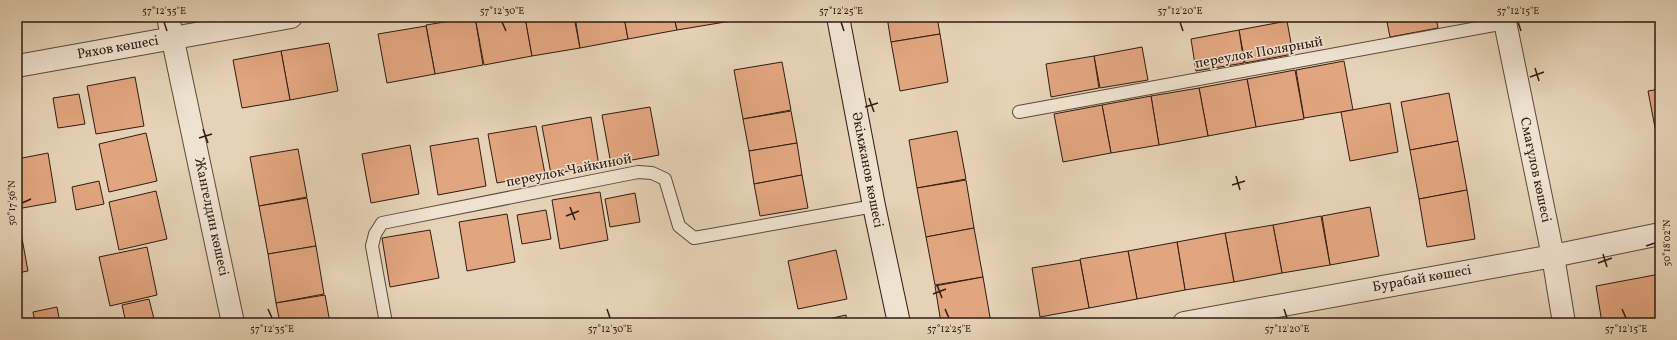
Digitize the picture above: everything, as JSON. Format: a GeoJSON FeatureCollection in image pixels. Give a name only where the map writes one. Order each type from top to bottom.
{"type":"FeatureCollection","features":[{"type":"Feature","properties":{"kind":"street","name":"Жангелдин көшесі"},"geometry":{"type":"LineString","coordinates":[[168,17],[233,323]]}},
{"type":"Feature","properties":{"kind":"street","name":"Ряхов көшесі"},"geometry":{"type":"LineString","coordinates":[[17,66],[290,17]]}},
{"type":"Feature","properties":{"kind":"street","name":"Әкімжанов көшесі"},"geometry":{"type":"LineString","coordinates":[[838,17],[874,206],[900,323]]}},
{"type":"Feature","properties":{"kind":"street","name":"Смағұлов көшесі"},"geometry":{"type":"LineString","coordinates":[[1504,20],[1553,256],[1564,323]]}},
{"type":"Feature","properties":{"kind":"street","name":"Бурабай көшесі"},"geometry":{"type":"LineString","coordinates":[[1184,323],[1553,256],[1660,234]]}},
{"type":"Feature","properties":{"kind":"lane","name":"переулок Полярный"},"geometry":{"type":"LineString","coordinates":[[1019,112],[1504,20]]}},
{"type":"Feature","properties":{"kind":"lane","name":"переулок Чайкиной"},"geometry":{"type":"LineString","coordinates":[[386,323],[372,246],[375,234],[382,223],[638,172],[652,173],[665,179],[679,226],[694,238],[874,206]]}},
{"type":"Feature","properties":{"kind":"building"},"geometry":{"type":"Polygon","coordinates":[[[475,17],[483,65],[435,74],[426,25],[475,17]]]}},
{"type":"Feature","properties":{"kind":"building"},"geometry":{"type":"Polygon","coordinates":[[[475,17],[525,17],[532,56],[484,65],[475,17]]]}},
{"type":"Feature","properties":{"kind":"building"},"geometry":{"type":"Polygon","coordinates":[[[525,17],[574,17],[580,48],[532,56],[525,17]]]}},
{"type":"Feature","properties":{"kind":"building"},"geometry":{"type":"Polygon","coordinates":[[[575,17],[624,17],[628,39],[580,48],[575,17]]]}},
{"type":"Feature","properties":{"kind":"building"},"geometry":{"type":"Polygon","coordinates":[[[624,17],[674,17],[677,30],[628,39],[624,17]]]}},
{"type":"Feature","properties":{"kind":"building"},"geometry":{"type":"Polygon","coordinates":[[[674,17],[724,17],[725,22],[677,30],[674,17]]]}},
{"type":"Feature","properties":{"kind":"building"},"geometry":{"type":"Polygon","coordinates":[[[724,17],[751,17],[725,22],[724,17]]]}},
{"type":"Feature","properties":{"kind":"building"},"geometry":{"type":"Polygon","coordinates":[[[887,17],[937,17],[940,34],[891,42],[887,17]]]}},
{"type":"Feature","properties":{"kind":"building"},"geometry":{"type":"Polygon","coordinates":[[[1386,17],[1436,17],[1438,28],[1390,37],[1386,17]]]}},
{"type":"Feature","properties":{"kind":"building"},"geometry":{"type":"Polygon","coordinates":[[[1287,21],[1293,54],[1245,63],[1239,30],[1287,21]]]}},
{"type":"Feature","properties":{"kind":"building"},"geometry":{"type":"Polygon","coordinates":[[[426,26],[435,74],[387,83],[378,34],[426,26]]]}},
{"type":"Feature","properties":{"kind":"building"},"geometry":{"type":"Polygon","coordinates":[[[1239,30],[1244,63],[1196,71],[1191,39],[1239,30]]]}},
{"type":"Feature","properties":{"kind":"building"},"geometry":{"type":"Polygon","coordinates":[[[940,34],[948,82],[900,91],[891,42],[940,34]]]}},
{"type":"Feature","properties":{"kind":"building"},"geometry":{"type":"Polygon","coordinates":[[[329,43],[338,91],[290,100],[281,51],[329,43]]]}},
{"type":"Feature","properties":{"kind":"building"},"geometry":{"type":"Polygon","coordinates":[[[1142,47],[1148,80],[1100,88],[1094,56],[1142,47]]]}},
{"type":"Feature","properties":{"kind":"building"},"geometry":{"type":"Polygon","coordinates":[[[281,51],[290,100],[242,108],[233,60],[281,51]]]}},
{"type":"Feature","properties":{"kind":"building"},"geometry":{"type":"Polygon","coordinates":[[[1094,56],[1099,88],[1051,97],[1046,64],[1094,56]]]}},
{"type":"Feature","properties":{"kind":"building"},"geometry":{"type":"Polygon","coordinates":[[[1344,61],[1353,110],[1304,118],[1296,70],[1344,61]]]}},
{"type":"Feature","properties":{"kind":"building"},"geometry":{"type":"Polygon","coordinates":[[[782,62],[791,110],[743,119],[734,70],[782,62]]]}},
{"type":"Feature","properties":{"kind":"building"},"geometry":{"type":"Polygon","coordinates":[[[1295,70],[1304,119],[1256,127],[1247,79],[1295,70]]]}},
{"type":"Feature","properties":{"kind":"building"},"geometry":{"type":"Polygon","coordinates":[[[135,77],[144,126],[96,134],[87,86],[135,77]]]}},
{"type":"Feature","properties":{"kind":"building"},"geometry":{"type":"Polygon","coordinates":[[[1247,79],[1256,127],[1208,136],[1199,88],[1247,79]]]}},
{"type":"Feature","properties":{"kind":"building"},"geometry":{"type":"Polygon","coordinates":[[[1199,88],[1208,136],[1159,145],[1151,96],[1199,88]]]}},
{"type":"Feature","properties":{"kind":"building"},"geometry":{"type":"Polygon","coordinates":[[[1660,89],[1660,154],[1648,91],[1660,89]]]}},
{"type":"Feature","properties":{"kind":"building"},"geometry":{"type":"Polygon","coordinates":[[[1449,93],[1458,141],[1410,150],[1401,102],[1449,93]]]}},
{"type":"Feature","properties":{"kind":"building"},"geometry":{"type":"Polygon","coordinates":[[[79,94],[85,124],[58,128],[53,98],[79,94]]]}},
{"type":"Feature","properties":{"kind":"building"},"geometry":{"type":"Polygon","coordinates":[[[1151,96],[1159,145],[1111,153],[1102,105],[1151,96]]]}},
{"type":"Feature","properties":{"kind":"building"},"geometry":{"type":"Polygon","coordinates":[[[1390,103],[1398,152],[1350,161],[1341,112],[1390,103]]]}},
{"type":"Feature","properties":{"kind":"building"},"geometry":{"type":"Polygon","coordinates":[[[1102,105],[1111,153],[1063,162],[1054,114],[1102,105]]]}},
{"type":"Feature","properties":{"kind":"building"},"geometry":{"type":"Polygon","coordinates":[[[650,107],[659,155],[611,164],[602,115],[650,107]]]}},
{"type":"Feature","properties":{"kind":"building"},"geometry":{"type":"Polygon","coordinates":[[[791,111],[797,143],[749,151],[743,119],[791,111]]]}},
{"type":"Feature","properties":{"kind":"building"},"geometry":{"type":"Polygon","coordinates":[[[591,117],[599,166],[551,174],[542,126],[591,117]]]}},
{"type":"Feature","properties":{"kind":"building"},"geometry":{"type":"Polygon","coordinates":[[[536,126],[545,174],[497,183],[488,134],[536,126]]]}},
{"type":"Feature","properties":{"kind":"building"},"geometry":{"type":"Polygon","coordinates":[[[957,131],[966,179],[917,188],[909,140],[957,131]]]}},
{"type":"Feature","properties":{"kind":"building"},"geometry":{"type":"Polygon","coordinates":[[[146,133],[157,181],[109,192],[99,144],[146,133]]]}},
{"type":"Feature","properties":{"kind":"building"},"geometry":{"type":"Polygon","coordinates":[[[478,138],[486,186],[438,195],[430,146],[478,138]]]}},
{"type":"Feature","properties":{"kind":"building"},"geometry":{"type":"Polygon","coordinates":[[[1458,141],[1467,190],[1419,199],[1410,150],[1458,141]]]}},
{"type":"Feature","properties":{"kind":"building"},"geometry":{"type":"Polygon","coordinates":[[[797,143],[802,175],[754,184],[749,151],[797,143]]]}},
{"type":"Feature","properties":{"kind":"building"},"geometry":{"type":"Polygon","coordinates":[[[410,145],[419,194],[371,203],[362,154],[410,145]]]}},
{"type":"Feature","properties":{"kind":"building"},"geometry":{"type":"Polygon","coordinates":[[[298,149],[307,197],[259,206],[250,157],[298,149]]]}},
{"type":"Feature","properties":{"kind":"building"},"geometry":{"type":"Polygon","coordinates":[[[48,153],[56,202],[17,209],[17,159],[48,153]]]}},
{"type":"Feature","properties":{"kind":"building"},"geometry":{"type":"Polygon","coordinates":[[[802,175],[808,208],[760,216],[754,184],[802,175]]]}},
{"type":"Feature","properties":{"kind":"building"},"geometry":{"type":"Polygon","coordinates":[[[966,180],[974,228],[926,237],[917,188],[966,180]]]}},
{"type":"Feature","properties":{"kind":"building"},"geometry":{"type":"Polygon","coordinates":[[[99,181],[104,204],[76,210],[72,187],[99,181]]]}},
{"type":"Feature","properties":{"kind":"building"},"geometry":{"type":"Polygon","coordinates":[[[1467,190],[1475,239],[1427,247],[1419,199],[1467,190]]]}},
{"type":"Feature","properties":{"kind":"building"},"geometry":{"type":"Polygon","coordinates":[[[156,191],[167,239],[119,250],[109,202],[156,191]]]}},
{"type":"Feature","properties":{"kind":"building"},"geometry":{"type":"Polygon","coordinates":[[[600,192],[608,240],[560,249],[552,200],[600,192]]]}},
{"type":"Feature","properties":{"kind":"building"},"geometry":{"type":"Polygon","coordinates":[[[635,193],[640,222],[610,227],[605,199],[635,193]]]}},
{"type":"Feature","properties":{"kind":"building"},"geometry":{"type":"Polygon","coordinates":[[[307,198],[316,246],[268,254],[259,206],[307,198]]]}},
{"type":"Feature","properties":{"kind":"building"},"geometry":{"type":"Polygon","coordinates":[[[1370,207],[1379,256],[1330,265],[1322,216],[1370,207]]]}},
{"type":"Feature","properties":{"kind":"building"},"geometry":{"type":"Polygon","coordinates":[[[546,210],[551,239],[522,244],[517,215],[546,210]]]}},
{"type":"Feature","properties":{"kind":"building"},"geometry":{"type":"Polygon","coordinates":[[[507,214],[515,262],[467,271],[459,222],[507,214]]]}},
{"type":"Feature","properties":{"kind":"building"},"geometry":{"type":"Polygon","coordinates":[[[1321,216],[1330,265],[1282,273],[1273,225],[1321,216]]]}},
{"type":"Feature","properties":{"kind":"building"},"geometry":{"type":"Polygon","coordinates":[[[19,222],[28,271],[17,273],[17,223],[19,222]]]}},
{"type":"Feature","properties":{"kind":"building"},"geometry":{"type":"Polygon","coordinates":[[[1273,225],[1282,273],[1234,282],[1225,233],[1273,225]]]}},
{"type":"Feature","properties":{"kind":"building"},"geometry":{"type":"Polygon","coordinates":[[[974,228],[983,277],[935,285],[926,237],[974,228]]]}},
{"type":"Feature","properties":{"kind":"building"},"geometry":{"type":"Polygon","coordinates":[[[430,230],[439,278],[390,287],[382,238],[430,230]]]}},
{"type":"Feature","properties":{"kind":"building"},"geometry":{"type":"Polygon","coordinates":[[[1225,233],[1234,282],[1185,290],[1177,242],[1225,233]]]}},
{"type":"Feature","properties":{"kind":"building"},"geometry":{"type":"Polygon","coordinates":[[[1177,242],[1185,290],[1137,299],[1128,251],[1177,242]]]}},
{"type":"Feature","properties":{"kind":"building"},"geometry":{"type":"Polygon","coordinates":[[[316,246],[324,294],[276,303],[268,254],[316,246]]]}},
{"type":"Feature","properties":{"kind":"building"},"geometry":{"type":"Polygon","coordinates":[[[147,247],[157,295],[110,306],[99,257],[147,247]]]}},
{"type":"Feature","properties":{"kind":"building"},"geometry":{"type":"Polygon","coordinates":[[[836,250],[847,299],[798,309],[788,261],[836,250]]]}},
{"type":"Feature","properties":{"kind":"building"},"geometry":{"type":"Polygon","coordinates":[[[1128,251],[1137,299],[1089,308],[1080,259],[1128,251]]]}},
{"type":"Feature","properties":{"kind":"building"},"geometry":{"type":"Polygon","coordinates":[[[1080,260],[1089,308],[1040,317],[1032,268],[1080,260]]]}},
{"type":"Feature","properties":{"kind":"building"},"geometry":{"type":"Polygon","coordinates":[[[1660,274],[1660,323],[1602,323],[1596,286],[1660,274]]]}},
{"type":"Feature","properties":{"kind":"building"},"geometry":{"type":"Polygon","coordinates":[[[983,277],[991,323],[941,323],[935,286],[983,277]]]}},
{"type":"Feature","properties":{"kind":"building"},"geometry":{"type":"Polygon","coordinates":[[[325,295],[330,323],[280,323],[276,303],[325,295]]]}},
{"type":"Feature","properties":{"kind":"building"},"geometry":{"type":"Polygon","coordinates":[[[149,299],[155,323],[126,323],[122,305],[149,299]]]}},
{"type":"Feature","properties":{"kind":"building"},"geometry":{"type":"Polygon","coordinates":[[[57,307],[60,323],[35,323],[33,312],[57,307]]]}},
{"type":"Feature","properties":{"kind":"building"},"geometry":{"type":"Polygon","coordinates":[[[846,315],[847,323],[815,323],[815,322],[846,315]]]}}]}
